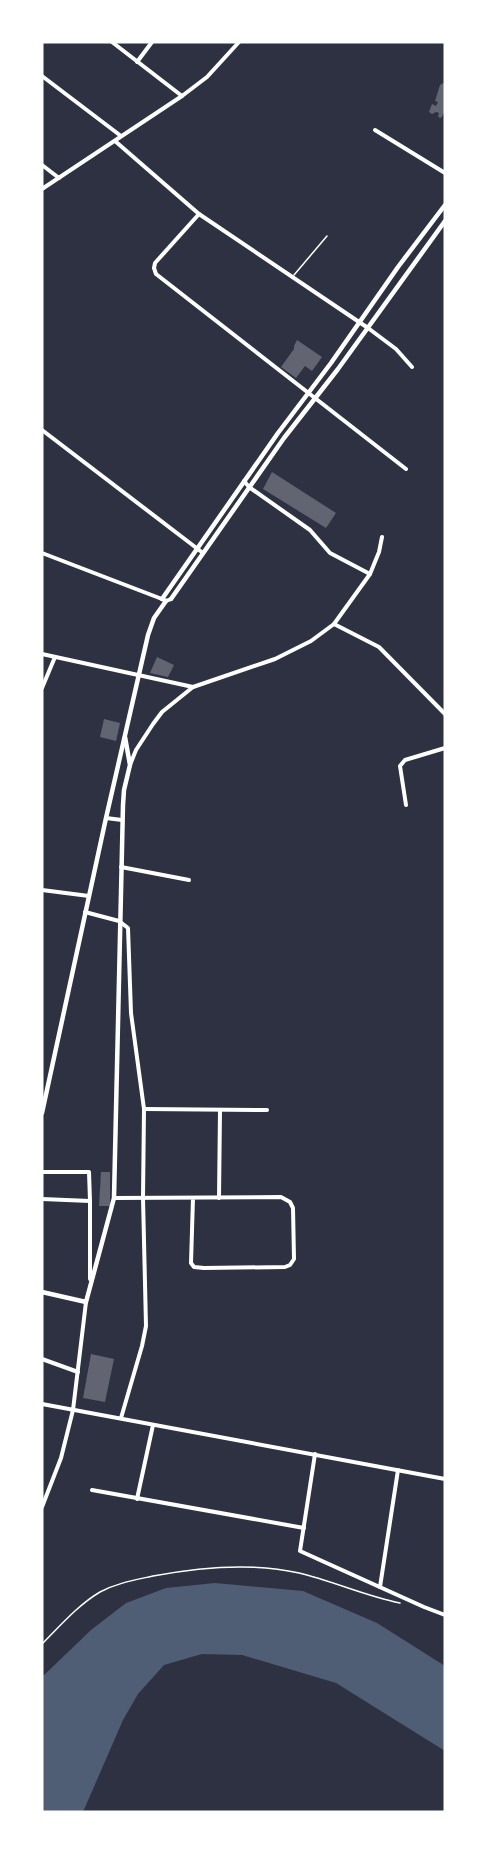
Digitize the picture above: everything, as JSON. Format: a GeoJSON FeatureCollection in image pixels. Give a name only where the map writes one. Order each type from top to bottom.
{"type":"FeatureCollection","features":[{"type":"Feature","properties":{"kind":"street"},"geometry":{"type":"LineString","coordinates":[[112,42],[182,96]]}},
{"type":"Feature","properties":{"kind":"street"},"geometry":{"type":"LineString","coordinates":[[137,62],[152,42]]}},
{"type":"Feature","properties":{"kind":"street"},"geometry":{"type":"LineString","coordinates":[[42,189],[182,96],[207,77],[239,42]]}},
{"type":"Feature","properties":{"kind":"street"},"geometry":{"type":"LineString","coordinates":[[42,76],[120,136]]}},
{"type":"Feature","properties":{"kind":"street"},"geometry":{"type":"LineString","coordinates":[[375,130],[445,173]]}},
{"type":"Feature","properties":{"kind":"street"},"geometry":{"type":"LineString","coordinates":[[115,141],[200,214],[368,328],[396,349],[412,367]]}},
{"type":"Feature","properties":{"kind":"street"},"geometry":{"type":"LineString","coordinates":[[42,165],[59,178]]}},
{"type":"Feature","properties":{"kind":"street"},"geometry":{"type":"LineString","coordinates":[[42,1113],[88,896],[154,618],[196,548],[445,205]]}},
{"type":"Feature","properties":{"kind":"street"},"geometry":{"type":"LineString","coordinates":[[200,214],[155,263],[156,274],[406,469]]}},
{"type":"Feature","properties":{"kind":"street"},"geometry":{"type":"LineString","coordinates":[[166,600],[203,553],[284,438],[368,328],[445,221]]}},
{"type":"Feature","properties":{"kind":"street"},"geometry":{"type":"LineString","coordinates":[[416,244],[424,249]]}},
{"type":"Feature","properties":{"kind":"street"},"geometry":{"type":"LineString","coordinates":[[42,430],[203,553]]}},
{"type":"Feature","properties":{"kind":"street"},"geometry":{"type":"LineString","coordinates":[[278,433],[284,438]]}},
{"type":"Feature","properties":{"kind":"street"},"geometry":{"type":"LineString","coordinates":[[244,482],[310,530],[330,553],[370,574]]}},
{"type":"Feature","properties":{"kind":"street"},"geometry":{"type":"LineString","coordinates":[[42,1507],[61,1458],[73,1410],[86,1302],[114,1198],[122,820],[124,790],[130,765],[136,750],[153,724],[167,708],[193,687],[275,659],[311,641],[334,624],[370,574],[382,537]]}},
{"type":"Feature","properties":{"kind":"street"},"geometry":{"type":"LineString","coordinates":[[42,553],[166,600]]}},
{"type":"Feature","properties":{"kind":"street"},"geometry":{"type":"LineString","coordinates":[[334,624],[379,647],[445,714]]}},
{"type":"Feature","properties":{"kind":"street"},"geometry":{"type":"LineString","coordinates":[[42,654],[193,687]]}},
{"type":"Feature","properties":{"kind":"street"},"geometry":{"type":"LineString","coordinates":[[42,688],[55,657]]}},
{"type":"Feature","properties":{"kind":"street"},"geometry":{"type":"LineString","coordinates":[[125,737],[130,765]]}},
{"type":"Feature","properties":{"kind":"street"},"geometry":{"type":"LineString","coordinates":[[406,805],[400,766],[405,760],[445,748]]}},
{"type":"Feature","properties":{"kind":"street"},"geometry":{"type":"LineString","coordinates":[[106,818],[122,820]]}},
{"type":"Feature","properties":{"kind":"street"},"geometry":{"type":"LineString","coordinates":[[121,867],[189,880]]}},
{"type":"Feature","properties":{"kind":"street"},"geometry":{"type":"LineString","coordinates":[[42,890],[88,896]]}},
{"type":"Feature","properties":{"kind":"street"},"geometry":{"type":"LineString","coordinates":[[85,912],[120,921],[128,928],[131,1013],[144,1109],[143,1198],[146,1326],[121,1418]]}},
{"type":"Feature","properties":{"kind":"street"},"geometry":{"type":"LineString","coordinates":[[144,1109],[267,1110]]}},
{"type":"Feature","properties":{"kind":"street"},"geometry":{"type":"LineString","coordinates":[[219,1198],[220,1110]]}},
{"type":"Feature","properties":{"kind":"street"},"geometry":{"type":"LineString","coordinates":[[42,1172],[89,1172],[90,1283]]}},
{"type":"Feature","properties":{"kind":"street"},"geometry":{"type":"LineString","coordinates":[[114,1198],[281,1197],[290,1202],[293,1208],[294,1259],[290,1265],[285,1267],[194,1267],[191,1263],[193,1198]]}},
{"type":"Feature","properties":{"kind":"street"},"geometry":{"type":"LineString","coordinates":[[42,1199],[90,1201]]}},
{"type":"Feature","properties":{"kind":"street"},"geometry":{"type":"LineString","coordinates":[[42,1292],[86,1302]]}},
{"type":"Feature","properties":{"kind":"street"},"geometry":{"type":"LineString","coordinates":[[42,1359],[78,1372]]}},
{"type":"Feature","properties":{"kind":"street"},"geometry":{"type":"LineString","coordinates":[[42,1404],[445,1479]]}},
{"type":"Feature","properties":{"kind":"street"},"geometry":{"type":"LineString","coordinates":[[137,1499],[153,1425]]}},
{"type":"Feature","properties":{"kind":"street"},"geometry":{"type":"LineString","coordinates":[[315,1454],[300,1551],[445,1615]]}},
{"type":"Feature","properties":{"kind":"street"},"geometry":{"type":"LineString","coordinates":[[380,1587],[398,1470]]}},
{"type":"Feature","properties":{"kind":"street"},"geometry":{"type":"LineString","coordinates":[[92,1490],[304,1528]]}},
{"type":"Feature","properties":{"kind":"lane"},"geometry":{"type":"LineString","coordinates":[[293,276],[327,236]]}},
{"type":"Feature","properties":{"kind":"path"},"geometry":{"type":"LineString","coordinates":[[42,1644],[89,1600],[115,1585],[175,1572],[218,1567],[265,1568],[299,1573],[376,1598],[405,1604]]}},
{"type":"Feature","properties":{"kind":"water"},"geometry":{"type":"Polygon","coordinates":[[[215,1583],[303,1591],[377,1623],[445,1666],[445,1751],[336,1683],[242,1655],[202,1654],[164,1665],[138,1694],[123,1720],[83,1812],[42,1812],[42,1677],[91,1630],[126,1603],[166,1588],[215,1583]]]}},
{"type":"Feature","properties":{"kind":"building"},"geometry":{"type":"Polygon","coordinates":[[[445,84],[445,111],[441,118],[438,117],[439,113],[429,112],[432,104],[436,106],[438,102],[435,101],[440,85],[445,84]]]}},
{"type":"Feature","properties":{"kind":"building"},"geometry":{"type":"Polygon","coordinates":[[[297,340],[322,357],[312,371],[305,366],[296,378],[281,367],[294,349],[297,340]]]}},
{"type":"Feature","properties":{"kind":"building"},"geometry":{"type":"Polygon","coordinates":[[[272,472],[336,513],[326,528],[263,489],[272,472]]]}},
{"type":"Feature","properties":{"kind":"building"},"geometry":{"type":"Polygon","coordinates":[[[157,657],[174,665],[168,677],[150,673],[157,657]]]}},
{"type":"Feature","properties":{"kind":"building"},"geometry":{"type":"Polygon","coordinates":[[[104,719],[120,723],[116,741],[100,737],[104,719]]]}},
{"type":"Feature","properties":{"kind":"building"},"geometry":{"type":"Polygon","coordinates":[[[101,1172],[110,1172],[110,1206],[99,1206],[101,1172]]]}},
{"type":"Feature","properties":{"kind":"building"},"geometry":{"type":"Polygon","coordinates":[[[91,1354],[114,1359],[105,1402],[83,1398],[91,1354]]]}}]}
